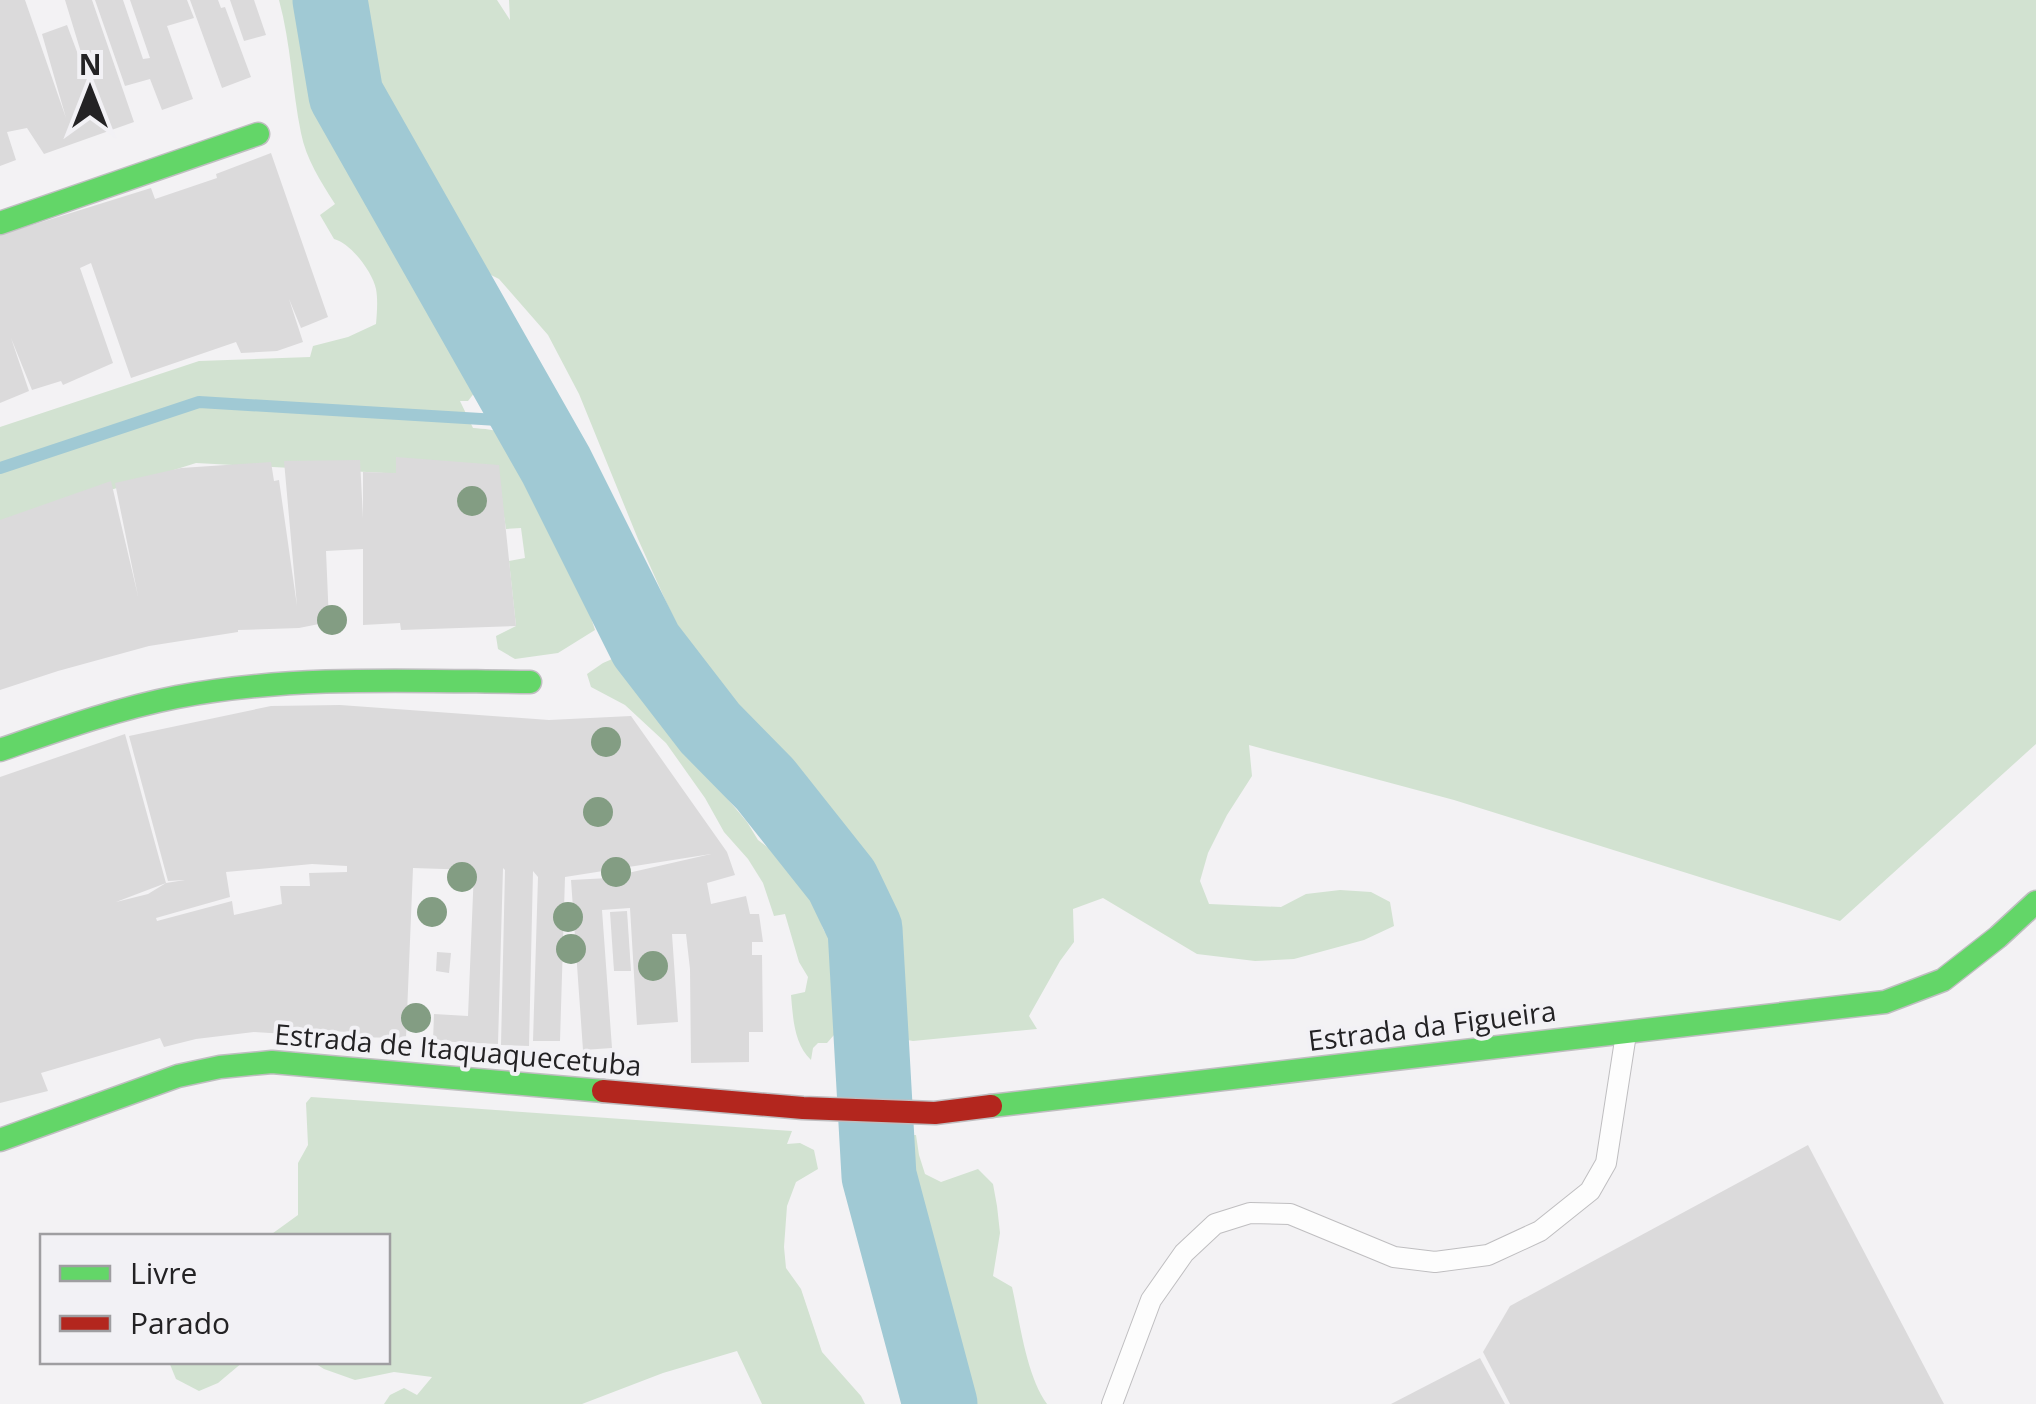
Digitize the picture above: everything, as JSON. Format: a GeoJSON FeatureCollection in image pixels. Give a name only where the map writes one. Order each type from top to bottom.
{"type":"FeatureCollection","features":[{"type":"Feature","properties":{"kind":"street"},"geometry":{"type":"LineString","coordinates":[[0,223],[258,134]]}},
{"type":"Feature","properties":{"kind":"street"},"geometry":{"type":"LineString","coordinates":[[0,750],[79,722],[177,697],[254,686],[330,681],[530,682]]}},
{"type":"Feature","properties":{"kind":"street","name":"Estrada da Figueira"},"geometry":{"type":"LineString","coordinates":[[802,1108],[935,1112],[1885,1002],[1944,980],[2036,902]]}},
{"type":"Feature","properties":{"kind":"street","name":"Estrada de Itaquaquecetuba"},"geometry":{"type":"LineString","coordinates":[[0,1140],[178,1076],[272,1062],[802,1108]]}},
{"type":"Feature","properties":{"kind":"lane"},"geometry":{"type":"LineString","coordinates":[[1112,1404],[1150,1300],[1184,1253],[1215,1224],[1250,1213],[1290,1214],[1394,1256],[1435,1262],[1488,1254],[1540,1230],[1590,1191],[1606,1162],[1626,1032]]}},
{"type":"Feature","properties":{"kind":"green space"},"geometry":{"type":"Polygon","coordinates":[[[279,0],[309,0],[330,106],[420,270],[444,325],[480,369],[482,383],[468,401],[460,401],[473,428],[528,440],[544,456],[558,483],[576,570],[595,630],[558,653],[515,659],[498,649],[496,636],[516,626],[509,561],[525,558],[521,528],[506,529],[498,479],[196,463],[0,525],[0,427],[199,361],[310,357],[313,346],[348,337],[376,324],[377,293],[371,275],[354,252],[334,239],[320,215],[335,204],[303,143],[279,0]]]}},
{"type":"Feature","properties":{"kind":"green space"},"geometry":{"type":"Polygon","coordinates":[[[339,0],[497,0],[510,20],[509,0],[2036,0],[2036,744],[1840,921],[1454,800],[1249,745],[1252,776],[1208,853],[1200,881],[1209,904],[1281,907],[1306,894],[1371,892],[1390,902],[1394,926],[1364,940],[1294,959],[1255,961],[1197,954],[1103,898],[1073,909],[1074,942],[1029,1016],[1037,1029],[913,1041],[891,1037],[876,1008],[872,925],[859,896],[854,854],[807,805],[742,710],[684,642],[579,394],[548,335],[499,279],[473,266],[458,243],[458,225],[422,185],[374,104],[339,0]]]}},
{"type":"Feature","properties":{"kind":"green space"},"geometry":{"type":"Polygon","coordinates":[[[626,653],[642,695],[662,708],[685,748],[758,840],[822,899],[824,930],[848,949],[851,975],[845,983],[841,1027],[827,1043],[818,1043],[813,1048],[811,1060],[798,1038],[791,995],[805,992],[808,977],[799,962],[785,914],[774,916],[763,883],[724,832],[666,743],[625,705],[591,687],[587,674],[626,653]]]}},
{"type":"Feature","properties":{"kind":"green space"},"geometry":{"type":"Polygon","coordinates":[[[311,1097],[792,1131],[787,1144],[800,1143],[814,1150],[818,1169],[796,1182],[787,1206],[786,1268],[801,1289],[822,1352],[865,1404],[762,1404],[737,1351],[663,1373],[582,1404],[384,1404],[390,1395],[404,1388],[417,1395],[432,1377],[394,1372],[355,1380],[316,1364],[390,1364],[390,1234],[272,1234],[298,1215],[298,1163],[308,1145],[306,1103],[311,1097]]]}},
{"type":"Feature","properties":{"kind":"green space"},"geometry":{"type":"Polygon","coordinates":[[[844,1135],[916,1135],[925,1174],[941,1182],[978,1169],[993,1184],[1000,1233],[993,1276],[1012,1287],[1029,1363],[1047,1404],[927,1404],[921,1264],[907,1247],[893,1217],[896,1197],[904,1182],[893,1161],[865,1153],[844,1135]]]}},
{"type":"Feature","properties":{"kind":"green space"},"geometry":{"type":"Polygon","coordinates":[[[170,1364],[241,1364],[218,1383],[199,1391],[176,1379],[170,1364]]]}},
{"type":"Feature","properties":{"kind":"building"},"geometry":{"type":"Polygon","coordinates":[[[0,0],[25,0],[66,118],[42,34],[67,25],[98,108],[65,0],[92,0],[134,122],[44,154],[27,128],[7,132],[16,160],[0,166],[0,0]]]}},
{"type":"Feature","properties":{"kind":"building"},"geometry":{"type":"Polygon","coordinates":[[[95,0],[123,0],[143,59],[150,58],[130,0],[187,0],[194,18],[167,26],[193,99],[162,110],[150,79],[125,86],[95,0]]]}},
{"type":"Feature","properties":{"kind":"building"},"geometry":{"type":"Polygon","coordinates":[[[190,0],[218,0],[221,8],[225,7],[251,77],[222,88],[190,0]]]}},
{"type":"Feature","properties":{"kind":"building"},"geometry":{"type":"Polygon","coordinates":[[[230,0],[254,0],[266,35],[244,41],[230,0]]]}},
{"type":"Feature","properties":{"kind":"building"},"geometry":{"type":"Polygon","coordinates":[[[271,153],[328,317],[301,328],[289,299],[303,342],[277,351],[241,353],[236,342],[131,378],[91,263],[80,268],[113,363],[63,385],[61,381],[32,390],[11,338],[29,391],[0,403],[0,235],[151,188],[155,199],[217,178],[216,174],[271,153]]]}},
{"type":"Feature","properties":{"kind":"building"},"geometry":{"type":"Polygon","coordinates":[[[396,457],[499,465],[516,626],[401,630],[400,623],[363,625],[363,549],[326,551],[329,622],[299,628],[238,630],[149,646],[0,690],[0,520],[111,481],[138,596],[115,483],[181,468],[271,462],[274,481],[279,480],[297,606],[284,461],[360,460],[363,518],[363,472],[396,473],[396,457]]]}},
{"type":"Feature","properties":{"kind":"building"},"geometry":{"type":"Polygon","coordinates":[[[340,705],[549,720],[631,716],[727,852],[735,875],[707,883],[711,904],[746,896],[750,914],[759,914],[763,942],[752,942],[752,955],[762,955],[763,1032],[749,1032],[749,1062],[691,1063],[686,934],[672,934],[678,1022],[637,1025],[630,908],[602,910],[612,1048],[583,1050],[571,880],[628,877],[628,873],[711,854],[565,877],[560,1041],[533,1041],[538,877],[533,871],[529,1046],[501,1045],[503,868],[498,1044],[433,1041],[434,1014],[468,1016],[474,870],[413,868],[406,1038],[346,1037],[347,1032],[317,1030],[286,1034],[254,1032],[164,1047],[160,1038],[41,1073],[48,1091],[0,1103],[0,777],[125,734],[166,883],[185,880],[168,881],[129,736],[271,706],[340,705]],[[312,864],[226,872],[230,897],[156,918],[157,921],[232,901],[234,915],[282,904],[280,886],[310,886],[309,873],[347,872],[347,866],[312,864]],[[166,883],[116,902],[148,894],[166,883]]]}},
{"type":"Feature","properties":{"kind":"building"},"geometry":{"type":"Polygon","coordinates":[[[627,911],[631,971],[614,971],[610,912],[627,911]]]}},
{"type":"Feature","properties":{"kind":"building"},"geometry":{"type":"Polygon","coordinates":[[[437,952],[451,953],[449,973],[436,971],[437,952]]]}},
{"type":"Feature","properties":{"kind":"building"},"geometry":{"type":"Polygon","coordinates":[[[1808,1145],[1944,1404],[1510,1404],[1483,1352],[1510,1306],[1808,1145]]]}},
{"type":"Feature","properties":{"kind":"building"},"geometry":{"type":"Polygon","coordinates":[[[1480,1358],[1505,1404],[1391,1404],[1480,1358]]]}},
{"type":"Feature","properties":{"kind":"waterway"},"geometry":{"type":"LineString","coordinates":[[330,0],[346,95],[556,465],[646,645],[710,728],[765,784],[842,881],[865,929],[879,1176],[940,1404]]}},
{"type":"Feature","properties":{"kind":"waterway"},"geometry":{"type":"LineString","coordinates":[[0,468],[199,402],[531,422]]}},
{"type":"Feature","properties":{"kind":"traffic: fast"},"geometry":{"type":"LineString","coordinates":[[0,223],[258,134]]}},
{"type":"Feature","properties":{"kind":"traffic: fast"},"geometry":{"type":"LineString","coordinates":[[0,750],[132,708],[221,690],[353,681],[530,682]]}},
{"type":"Feature","properties":{"kind":"traffic: fast"},"geometry":{"type":"LineString","coordinates":[[991,1106],[1885,1002],[1943,980],[2036,902]]}},
{"type":"Feature","properties":{"kind":"traffic: fast"},"geometry":{"type":"LineString","coordinates":[[0,1140],[178,1076],[272,1062],[603,1091]]}},
{"type":"Feature","properties":{"kind":"traffic: jam"},"geometry":{"type":"LineString","coordinates":[[603,1091],[803,1108],[935,1113],[991,1106]]}}]}
